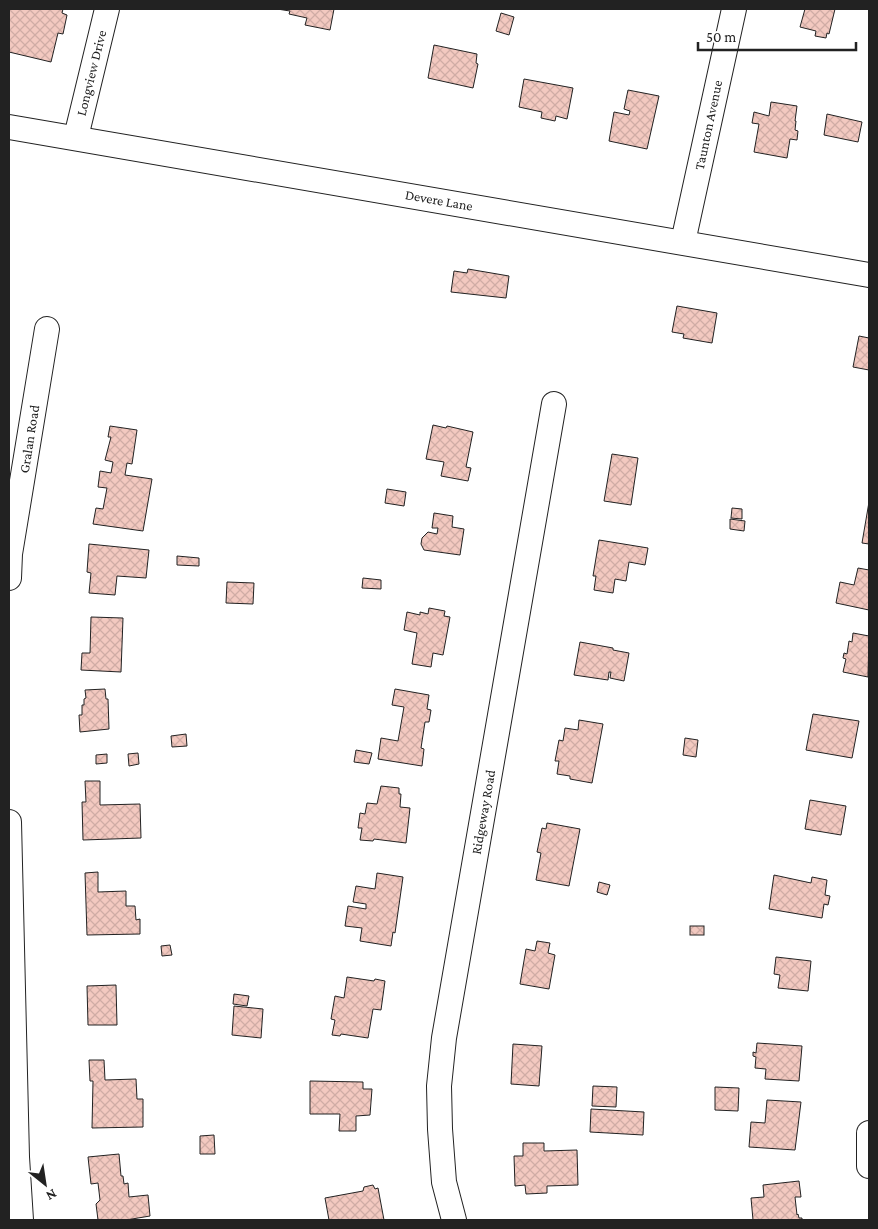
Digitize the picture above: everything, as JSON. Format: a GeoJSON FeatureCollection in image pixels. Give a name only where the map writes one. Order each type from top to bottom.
{"type":"FeatureCollection","features":[{"type":"Feature","properties":{"kind":"street","name":"Longview Drive"},"geometry":{"type":"LineString","coordinates":[[76,137],[107,9]]}},
{"type":"Feature","properties":{"kind":"street","name":"Taunton Avenue"},"geometry":{"type":"LineString","coordinates":[[683,242],[734,9]]}},
{"type":"Feature","properties":{"kind":"street","name":"Devere Lane"},"geometry":{"type":"LineString","coordinates":[[9,127],[76,137],[869,275]]}},
{"type":"Feature","properties":{"kind":"street","name":"Gralan Road"},"geometry":{"type":"LineString","coordinates":[[9,578],[10,554],[47,329]]}},
{"type":"Feature","properties":{"kind":"street","name":"Ridgeway Road"},"geometry":{"type":"LineString","coordinates":[[454,1220],[444,1182],[440,1129],[439,1086],[444,1038],[554,404]]}},
{"type":"Feature","properties":{"kind":"street"},"geometry":{"type":"LineString","coordinates":[[9,822],[20,1220]]}},
{"type":"Feature","properties":{"kind":"street"},"geometry":{"type":"LineString","coordinates":[[869,1133],[869,1166]]}},
{"type":"Feature","properties":{"kind":"building"},"geometry":{"type":"Polygon","coordinates":[[[9,9],[63,9],[62,13],[67,15],[63,34],[58,33],[51,62],[9,52],[9,9]]]}},
{"type":"Feature","properties":{"kind":"building"},"geometry":{"type":"Polygon","coordinates":[[[277,9],[334,9],[330,30],[305,25],[307,18],[289,14],[290,11],[277,9]]]}},
{"type":"Feature","properties":{"kind":"building"},"geometry":{"type":"Polygon","coordinates":[[[805,9],[835,9],[829,34],[827,33],[826,38],[815,36],[816,31],[800,27],[805,9]]]}},
{"type":"Feature","properties":{"kind":"building"},"geometry":{"type":"Polygon","coordinates":[[[501,13],[514,17],[509,35],[496,31],[501,13]]]}},
{"type":"Feature","properties":{"kind":"building"},"geometry":{"type":"Polygon","coordinates":[[[434,45],[477,54],[476,63],[478,64],[473,88],[428,78],[434,45]]]}},
{"type":"Feature","properties":{"kind":"building"},"geometry":{"type":"Polygon","coordinates":[[[524,79],[573,88],[567,119],[556,116],[555,121],[541,118],[542,112],[519,107],[524,79]]]}},
{"type":"Feature","properties":{"kind":"building"},"geometry":{"type":"Polygon","coordinates":[[[628,90],[659,96],[647,149],[609,141],[614,112],[629,115],[630,111],[624,109],[628,90]]]}},
{"type":"Feature","properties":{"kind":"building"},"geometry":{"type":"Polygon","coordinates":[[[771,102],[797,106],[795,130],[798,131],[797,140],[790,139],[787,158],[754,152],[759,124],[752,123],[754,112],[769,116],[771,102]]]}},
{"type":"Feature","properties":{"kind":"building"},"geometry":{"type":"Polygon","coordinates":[[[827,114],[862,122],[858,142],[824,135],[827,114]]]}},
{"type":"Feature","properties":{"kind":"building"},"geometry":{"type":"Polygon","coordinates":[[[468,269],[509,276],[506,298],[451,292],[454,271],[467,273],[468,269]]]}},
{"type":"Feature","properties":{"kind":"building"},"geometry":{"type":"Polygon","coordinates":[[[677,306],[717,313],[712,343],[683,338],[684,334],[672,332],[677,306]]]}},
{"type":"Feature","properties":{"kind":"building"},"geometry":{"type":"Polygon","coordinates":[[[859,336],[869,338],[869,370],[853,367],[859,336]]]}},
{"type":"Feature","properties":{"kind":"building"},"geometry":{"type":"Polygon","coordinates":[[[433,425],[473,432],[466,467],[471,468],[468,481],[441,476],[444,462],[426,459],[433,425]]]}},
{"type":"Feature","properties":{"kind":"building"},"geometry":{"type":"Polygon","coordinates":[[[110,426],[137,430],[132,464],[127,463],[125,475],[152,479],[143,531],[93,524],[96,508],[103,509],[107,488],[98,487],[100,471],[111,473],[113,462],[105,460],[111,437],[108,437],[110,426]]]}},
{"type":"Feature","properties":{"kind":"building"},"geometry":{"type":"Polygon","coordinates":[[[612,454],[638,458],[631,505],[604,501],[612,454]]]}},
{"type":"Feature","properties":{"kind":"building"},"geometry":{"type":"Polygon","coordinates":[[[387,489],[406,492],[404,506],[385,503],[387,489]]]}},
{"type":"Feature","properties":{"kind":"building"},"geometry":{"type":"Polygon","coordinates":[[[869,502],[869,544],[862,543],[869,502]]]}},
{"type":"Feature","properties":{"kind":"building"},"geometry":{"type":"Polygon","coordinates":[[[732,508],[742,509],[742,519],[731,518],[732,508]]]}},
{"type":"Feature","properties":{"kind":"building"},"geometry":{"type":"Polygon","coordinates":[[[434,513],[453,516],[452,527],[464,529],[460,555],[424,550],[421,544],[422,538],[428,532],[437,534],[438,528],[432,528],[434,513]]]}},
{"type":"Feature","properties":{"kind":"building"},"geometry":{"type":"Polygon","coordinates":[[[730,519],[745,521],[744,531],[730,529],[730,519]]]}},
{"type":"Feature","properties":{"kind":"building"},"geometry":{"type":"Polygon","coordinates":[[[599,540],[648,548],[645,565],[629,562],[626,581],[615,579],[613,593],[594,590],[596,576],[593,576],[599,540]]]}},
{"type":"Feature","properties":{"kind":"building"},"geometry":{"type":"Polygon","coordinates":[[[89,544],[149,550],[146,578],[117,576],[115,595],[89,593],[91,573],[87,572],[89,544]]]}},
{"type":"Feature","properties":{"kind":"building"},"geometry":{"type":"Polygon","coordinates":[[[177,556],[199,558],[199,566],[177,565],[177,556]]]}},
{"type":"Feature","properties":{"kind":"building"},"geometry":{"type":"Polygon","coordinates":[[[858,568],[869,570],[869,610],[836,603],[840,582],[854,585],[858,568]]]}},
{"type":"Feature","properties":{"kind":"building"},"geometry":{"type":"Polygon","coordinates":[[[363,578],[381,580],[381,589],[362,588],[363,578]]]}},
{"type":"Feature","properties":{"kind":"building"},"geometry":{"type":"Polygon","coordinates":[[[227,582],[254,583],[253,604],[226,603],[227,582]]]}},
{"type":"Feature","properties":{"kind":"building"},"geometry":{"type":"Polygon","coordinates":[[[429,608],[445,611],[444,616],[450,617],[443,655],[433,653],[431,667],[412,664],[417,633],[404,630],[407,612],[420,615],[420,612],[428,614],[429,608]]]}},
{"type":"Feature","properties":{"kind":"building"},"geometry":{"type":"Polygon","coordinates":[[[91,617],[123,618],[121,672],[81,670],[82,653],[90,653],[91,617]]]}},
{"type":"Feature","properties":{"kind":"building"},"geometry":{"type":"Polygon","coordinates":[[[853,633],[869,636],[868,677],[843,672],[846,659],[843,658],[844,653],[847,654],[849,641],[852,642],[853,633]]]}},
{"type":"Feature","properties":{"kind":"building"},"geometry":{"type":"Polygon","coordinates":[[[580,642],[629,653],[624,681],[610,678],[611,672],[609,672],[608,680],[574,675],[580,642]]]}},
{"type":"Feature","properties":{"kind":"building"},"geometry":{"type":"Polygon","coordinates":[[[105,689],[106,699],[108,699],[109,729],[80,732],[79,715],[82,715],[82,705],[84,705],[84,699],[86,698],[85,690],[105,689]]]}},
{"type":"Feature","properties":{"kind":"building"},"geometry":{"type":"Polygon","coordinates":[[[395,689],[429,695],[427,709],[431,710],[429,722],[425,722],[421,748],[424,749],[422,766],[378,759],[381,738],[398,741],[404,707],[392,705],[395,689]]]}},
{"type":"Feature","properties":{"kind":"building"},"geometry":{"type":"Polygon","coordinates":[[[813,714],[859,721],[852,758],[806,750],[813,714]]]}},
{"type":"Feature","properties":{"kind":"building"},"geometry":{"type":"Polygon","coordinates":[[[579,720],[603,724],[592,783],[570,779],[570,776],[557,774],[559,761],[555,761],[559,740],[563,741],[565,728],[578,730],[579,720]]]}},
{"type":"Feature","properties":{"kind":"building"},"geometry":{"type":"Polygon","coordinates":[[[186,734],[187,746],[172,747],[171,736],[186,734]]]}},
{"type":"Feature","properties":{"kind":"building"},"geometry":{"type":"Polygon","coordinates":[[[685,738],[698,740],[696,757],[683,755],[685,738]]]}},
{"type":"Feature","properties":{"kind":"building"},"geometry":{"type":"Polygon","coordinates":[[[356,750],[372,753],[369,764],[354,762],[356,750]]]}},
{"type":"Feature","properties":{"kind":"building"},"geometry":{"type":"Polygon","coordinates":[[[138,753],[139,764],[129,766],[128,754],[138,753]]]}},
{"type":"Feature","properties":{"kind":"building"},"geometry":{"type":"Polygon","coordinates":[[[107,754],[107,763],[96,764],[96,755],[107,754]]]}},
{"type":"Feature","properties":{"kind":"building"},"geometry":{"type":"Polygon","coordinates":[[[85,781],[100,781],[100,805],[140,804],[141,838],[83,840],[82,802],[86,802],[85,781]]]}},
{"type":"Feature","properties":{"kind":"building"},"geometry":{"type":"Polygon","coordinates":[[[381,786],[399,788],[399,794],[401,794],[400,807],[410,808],[406,843],[374,839],[373,841],[360,840],[362,828],[358,828],[360,813],[365,814],[367,803],[377,804],[381,786]]]}},
{"type":"Feature","properties":{"kind":"building"},"geometry":{"type":"Polygon","coordinates":[[[810,800],[846,806],[841,835],[805,829],[810,800]]]}},
{"type":"Feature","properties":{"kind":"building"},"geometry":{"type":"Polygon","coordinates":[[[547,823],[580,829],[569,886],[536,880],[541,853],[537,852],[542,828],[546,829],[547,823]]]}},
{"type":"Feature","properties":{"kind":"building"},"geometry":{"type":"Polygon","coordinates":[[[98,872],[98,892],[126,891],[126,906],[135,906],[136,920],[140,919],[140,934],[87,935],[85,873],[98,872]]]}},
{"type":"Feature","properties":{"kind":"building"},"geometry":{"type":"Polygon","coordinates":[[[377,873],[403,877],[395,933],[393,932],[391,946],[360,941],[362,928],[345,926],[348,906],[366,909],[366,904],[353,902],[356,886],[375,889],[377,873]]]}},
{"type":"Feature","properties":{"kind":"building"},"geometry":{"type":"Polygon","coordinates":[[[774,875],[811,883],[812,877],[827,880],[825,895],[830,896],[828,905],[824,904],[822,918],[769,909],[774,875]]]}},
{"type":"Feature","properties":{"kind":"building"},"geometry":{"type":"Polygon","coordinates":[[[599,882],[610,885],[607,895],[597,892],[599,882]]]}},
{"type":"Feature","properties":{"kind":"building"},"geometry":{"type":"Polygon","coordinates":[[[690,926],[704,926],[704,935],[690,935],[690,926]]]}},
{"type":"Feature","properties":{"kind":"building"},"geometry":{"type":"Polygon","coordinates":[[[537,941],[550,943],[548,953],[555,955],[549,989],[520,984],[526,949],[535,951],[537,941]]]}},
{"type":"Feature","properties":{"kind":"building"},"geometry":{"type":"Polygon","coordinates":[[[170,945],[172,955],[162,956],[161,946],[170,945]]]}},
{"type":"Feature","properties":{"kind":"building"},"geometry":{"type":"Polygon","coordinates":[[[776,957],[811,961],[808,991],[778,988],[780,975],[774,974],[776,957]]]}},
{"type":"Feature","properties":{"kind":"building"},"geometry":{"type":"Polygon","coordinates":[[[347,977],[385,981],[381,1010],[373,1009],[368,1038],[341,1034],[340,1036],[332,1035],[335,1020],[331,1019],[335,996],[344,998],[347,977]]]}},
{"type":"Feature","properties":{"kind":"building"},"geometry":{"type":"Polygon","coordinates":[[[116,985],[117,1025],[88,1025],[87,986],[116,985]]]}},
{"type":"Feature","properties":{"kind":"building"},"geometry":{"type":"Polygon","coordinates":[[[234,994],[249,996],[247,1006],[233,1004],[234,994]]]}},
{"type":"Feature","properties":{"kind":"building"},"geometry":{"type":"Polygon","coordinates":[[[234,1006],[263,1009],[261,1038],[232,1035],[234,1006]]]}},
{"type":"Feature","properties":{"kind":"building"},"geometry":{"type":"Polygon","coordinates":[[[757,1043],[802,1046],[799,1081],[765,1079],[766,1069],[755,1068],[756,1057],[753,1056],[753,1052],[756,1053],[757,1043]]]}},
{"type":"Feature","properties":{"kind":"building"},"geometry":{"type":"Polygon","coordinates":[[[513,1044],[542,1046],[539,1086],[511,1084],[513,1044]]]}},
{"type":"Feature","properties":{"kind":"building"},"geometry":{"type":"Polygon","coordinates":[[[89,1060],[104,1060],[105,1080],[136,1079],[137,1099],[143,1099],[143,1127],[92,1128],[93,1081],[90,1081],[89,1060]]]}},
{"type":"Feature","properties":{"kind":"building"},"geometry":{"type":"Polygon","coordinates":[[[310,1081],[363,1082],[363,1089],[372,1089],[370,1115],[356,1116],[356,1131],[339,1131],[340,1114],[310,1114],[310,1081]]]}},
{"type":"Feature","properties":{"kind":"building"},"geometry":{"type":"Polygon","coordinates":[[[593,1086],[617,1087],[616,1107],[592,1106],[593,1086]]]}},
{"type":"Feature","properties":{"kind":"building"},"geometry":{"type":"Polygon","coordinates":[[[715,1087],[739,1088],[738,1111],[715,1110],[715,1087]]]}},
{"type":"Feature","properties":{"kind":"building"},"geometry":{"type":"Polygon","coordinates":[[[767,1100],[801,1102],[795,1150],[749,1147],[751,1122],[765,1123],[767,1100]]]}},
{"type":"Feature","properties":{"kind":"building"},"geometry":{"type":"Polygon","coordinates":[[[591,1109],[644,1112],[643,1135],[590,1132],[591,1109]]]}},
{"type":"Feature","properties":{"kind":"building"},"geometry":{"type":"Polygon","coordinates":[[[214,1135],[215,1154],[200,1154],[200,1136],[214,1135]]]}},
{"type":"Feature","properties":{"kind":"building"},"geometry":{"type":"Polygon","coordinates":[[[523,1143],[544,1143],[544,1151],[577,1150],[578,1185],[547,1186],[547,1193],[526,1194],[525,1185],[515,1186],[514,1156],[523,1156],[523,1143]]]}},
{"type":"Feature","properties":{"kind":"building"},"geometry":{"type":"Polygon","coordinates":[[[119,1154],[121,1176],[123,1176],[124,1184],[128,1183],[129,1197],[148,1195],[150,1216],[126,1220],[98,1220],[96,1204],[100,1200],[98,1183],[91,1184],[88,1157],[119,1154]]]}},
{"type":"Feature","properties":{"kind":"building"},"geometry":{"type":"Polygon","coordinates":[[[799,1181],[801,1197],[795,1197],[797,1215],[802,1220],[753,1220],[751,1198],[764,1197],[763,1185],[799,1181]]]}},
{"type":"Feature","properties":{"kind":"building"},"geometry":{"type":"Polygon","coordinates":[[[373,1185],[375,1189],[378,1188],[384,1220],[329,1220],[325,1198],[363,1191],[364,1187],[373,1185]]]}}]}
